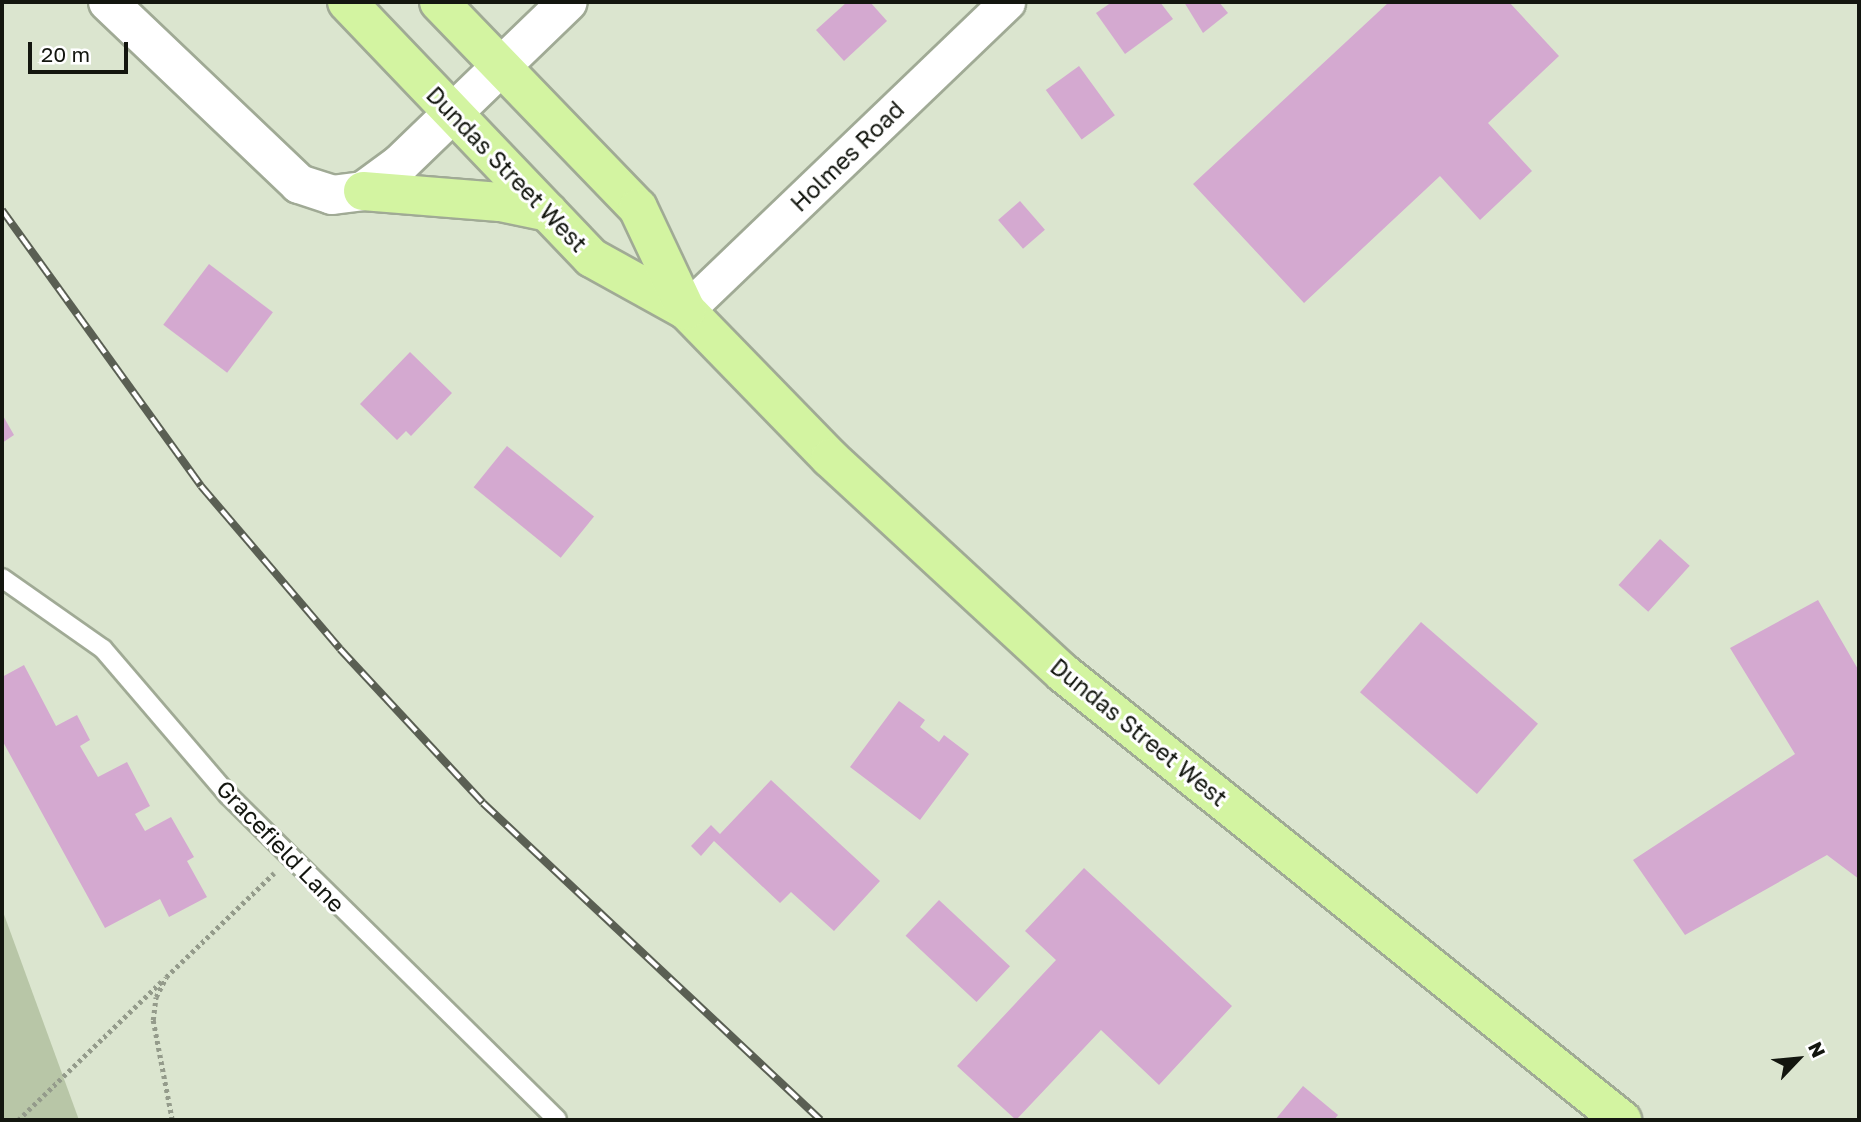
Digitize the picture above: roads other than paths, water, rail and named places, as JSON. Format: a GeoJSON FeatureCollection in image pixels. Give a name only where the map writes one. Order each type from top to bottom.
{"type":"FeatureCollection","features":[{"type":"Feature","properties":{"kind":"main road","name":"Dundas Street West"},"geometry":{"type":"LineString","coordinates":[[347,2],[592,258],[686,310],[830,458],[1063,673],[1622,1120]]}},
{"type":"Feature","properties":{"kind":"main road","name":"Dundas Street West"},"geometry":{"type":"LineString","coordinates":[[439,2],[638,208],[686,310]]}},
{"type":"Feature","properties":{"kind":"main road"},"geometry":{"type":"LineString","coordinates":[[363,191],[500,202],[548,212]]}},
{"type":"Feature","properties":{"kind":"street"},"geometry":{"type":"LineString","coordinates":[[108,2],[299,184],[332,195],[363,191],[400,164],[568,2]]}},
{"type":"Feature","properties":{"kind":"street","name":"Holmes Road"},"geometry":{"type":"LineString","coordinates":[[686,310],[1007,2]]}},
{"type":"Feature","properties":{"kind":"lane","name":"Gracefield Lane"},"geometry":{"type":"LineString","coordinates":[[2,579],[103,649],[228,795],[554,1119]]}},
{"type":"Feature","properties":{"kind":"railway"},"geometry":{"type":"LineString","coordinates":[[2,210],[201,486],[340,649],[483,803],[820,1120]]}}]}
